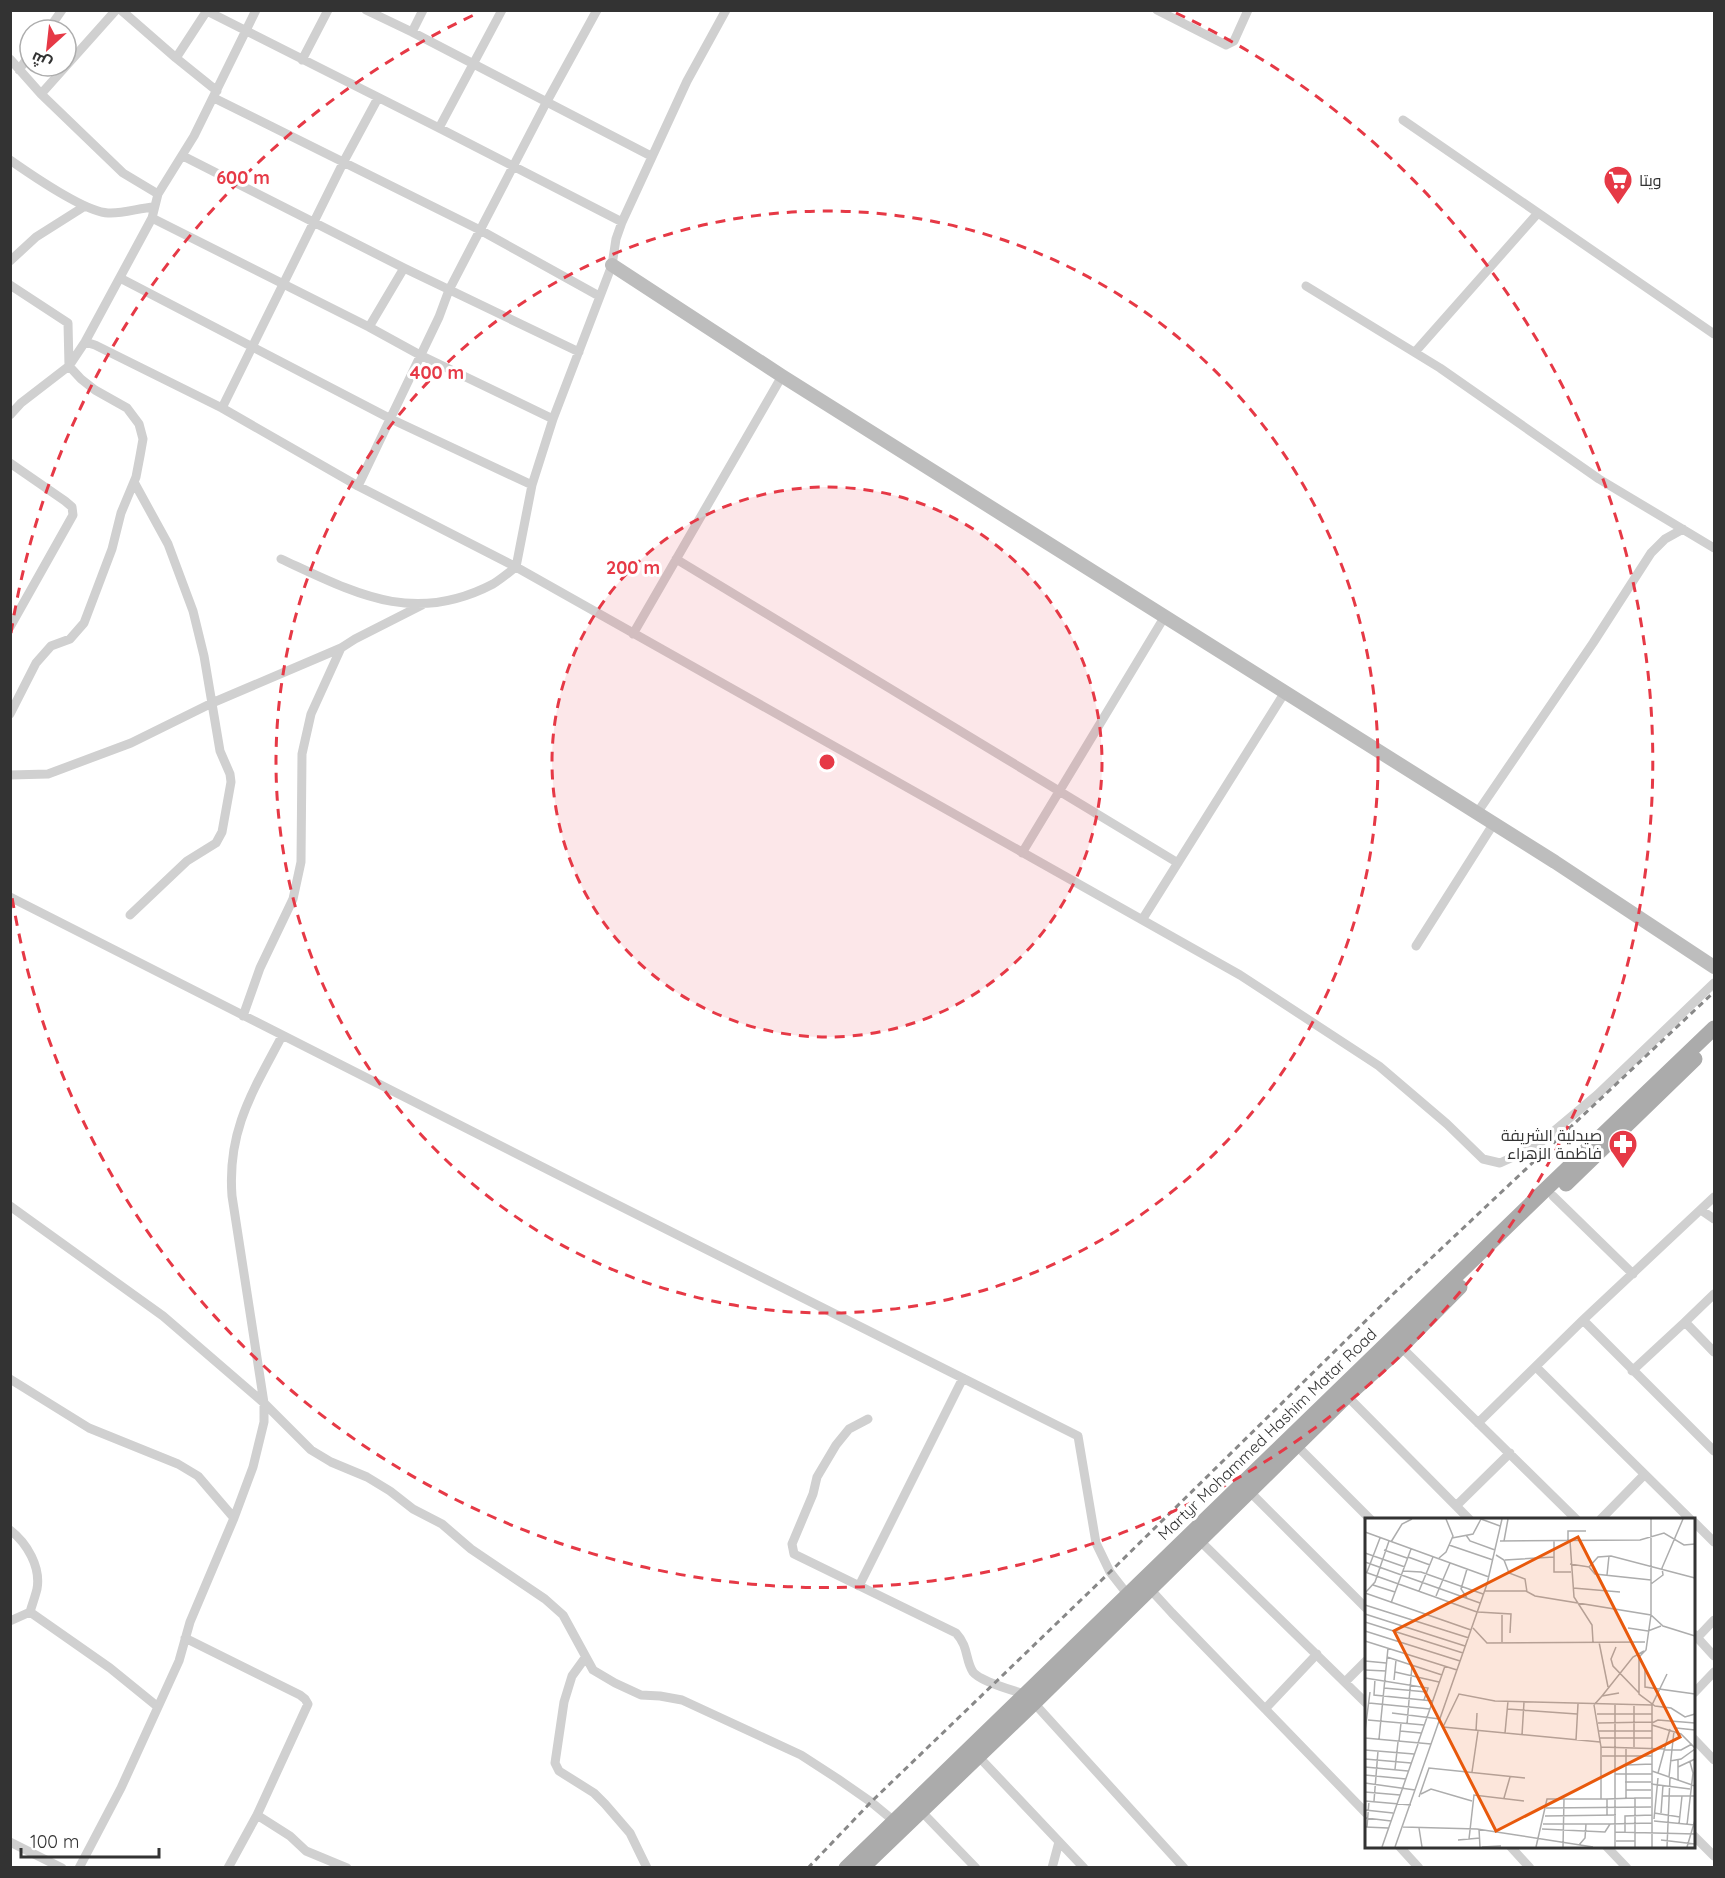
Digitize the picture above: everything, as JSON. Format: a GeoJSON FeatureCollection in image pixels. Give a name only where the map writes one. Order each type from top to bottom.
{"type":"FeatureCollection","features":[{"type":"Feature","properties":{"kind":"main road","name":"Martyr Mohammed Hashim Matar Road"},"geometry":{"type":"LineString","coordinates":[[846,1868],[894,1821],[1150,1588],[1196,1536],[1714,1028]]}},
{"type":"Feature","properties":{"kind":"main road","name":"Martyr Mohammed Hashim Matar Road"},"geometry":{"type":"LineString","coordinates":[[862,1868],[978,1756],[1128,1595],[1250,1491],[1714,1041]]}},
{"type":"Feature","properties":{"kind":"street"},"geometry":{"type":"LineString","coordinates":[[78,53],[116,10]]}},
{"type":"Feature","properties":{"kind":"street"},"geometry":{"type":"LineString","coordinates":[[122,10],[216,95],[480,230],[599,296]]}},
{"type":"Feature","properties":{"kind":"street"},"geometry":{"type":"LineString","coordinates":[[10,415],[21,403],[69,366],[85,342],[152,218],[158,194],[183,156],[216,95],[256,10]]}},
{"type":"Feature","properties":{"kind":"street"},"geometry":{"type":"LineString","coordinates":[[302,60],[328,10]]}},
{"type":"Feature","properties":{"kind":"street"},"geometry":{"type":"LineString","coordinates":[[366,10],[651,156]]}},
{"type":"Feature","properties":{"kind":"street"},"geometry":{"type":"LineString","coordinates":[[412,32],[423,10]]}},
{"type":"Feature","properties":{"kind":"street"},"geometry":{"type":"LineString","coordinates":[[439,128],[502,10]]}},
{"type":"Feature","properties":{"kind":"street"},"geometry":{"type":"LineString","coordinates":[[358,486],[439,317],[449,290],[597,10]]}},
{"type":"Feature","properties":{"kind":"street"},"geometry":{"type":"LineString","coordinates":[[281,560],[335,584],[389,602],[422,605],[465,596],[491,584],[516,567],[532,485],[553,419],[612,265],[616,238],[622,222],[687,81],[726,10]]}},
{"type":"Feature","properties":{"kind":"street"},"geometry":{"type":"LineString","coordinates":[[1157,10],[1226,45],[1234,41],[1248,10]]}},
{"type":"Feature","properties":{"kind":"street"},"geometry":{"type":"LineString","coordinates":[[176,58],[206,11],[622,222]]}},
{"type":"Feature","properties":{"kind":"street"},"geometry":{"type":"LineString","coordinates":[[10,59],[18,70]]}},
{"type":"Feature","properties":{"kind":"street"},"geometry":{"type":"LineString","coordinates":[[26,78],[123,173],[158,194]]}},
{"type":"Feature","properties":{"kind":"street"},"geometry":{"type":"LineString","coordinates":[[41,94],[55,78]]}},
{"type":"Feature","properties":{"kind":"street"},"geometry":{"type":"LineString","coordinates":[[222,408],[344,161],[378,98]]}},
{"type":"Feature","properties":{"kind":"street"},"geometry":{"type":"LineString","coordinates":[[1403,120],[1714,334]]}},
{"type":"Feature","properties":{"kind":"street"},"geometry":{"type":"LineString","coordinates":[[183,156],[404,268],[579,352]]}},
{"type":"Feature","properties":{"kind":"street"},"geometry":{"type":"LineString","coordinates":[[10,160],[33,176],[95,211],[115,213],[154,207]]}},
{"type":"Feature","properties":{"kind":"street"},"geometry":{"type":"LineString","coordinates":[[10,261],[36,237],[85,206]]}},
{"type":"Feature","properties":{"kind":"street"},"geometry":{"type":"LineString","coordinates":[[1415,352],[1538,213]]}},
{"type":"Feature","properties":{"kind":"street"},"geometry":{"type":"LineString","coordinates":[[152,218],[369,327],[420,356],[553,419]]}},
{"type":"Feature","properties":{"kind":"street"},"geometry":{"type":"LineString","coordinates":[[612,265],[782,376],[1494,823],[1714,967]]}},
{"type":"Feature","properties":{"kind":"street"},"geometry":{"type":"LineString","coordinates":[[369,327],[404,268]]}},
{"type":"Feature","properties":{"kind":"street"},"geometry":{"type":"LineString","coordinates":[[120,279],[391,419],[532,485]]}},
{"type":"Feature","properties":{"kind":"street"},"geometry":{"type":"LineString","coordinates":[[10,285],[68,323],[69,366],[95,390],[127,408],[139,424],[143,439],[134,482],[120,513],[112,549],[84,622],[70,639],[51,646],[36,663],[10,714]]}},
{"type":"Feature","properties":{"kind":"street"},"geometry":{"type":"LineString","coordinates":[[1306,286],[1481,395],[1599,479],[1714,548]]}},
{"type":"Feature","properties":{"kind":"street"},"geometry":{"type":"LineString","coordinates":[[85,342],[222,408],[358,486],[516,567],[1240,975],[1378,1066],[1447,1124],[1483,1159],[1500,1163],[1535,1147],[1567,1121],[1714,983]]}},
{"type":"Feature","properties":{"kind":"street"},"geometry":{"type":"LineString","coordinates":[[633,634],[782,376]]}},
{"type":"Feature","properties":{"kind":"street"},"geometry":{"type":"LineString","coordinates":[[10,463],[65,501],[72,507],[74,515],[10,627]]}},
{"type":"Feature","properties":{"kind":"street"},"geometry":{"type":"LineString","coordinates":[[130,915],[187,861],[213,846],[221,836],[231,782],[220,751],[199,633],[185,588],[168,544],[134,482]]}},
{"type":"Feature","properties":{"kind":"street"},"geometry":{"type":"LineString","coordinates":[[1477,813],[1593,643],[1651,553],[1665,539],[1683,529]]}},
{"type":"Feature","properties":{"kind":"street"},"geometry":{"type":"LineString","coordinates":[[676,560],[1178,863]]}},
{"type":"Feature","properties":{"kind":"street"},"geometry":{"type":"LineString","coordinates":[[10,775],[48,774],[131,743],[212,703],[341,648],[422,605]]}},
{"type":"Feature","properties":{"kind":"street"},"geometry":{"type":"LineString","coordinates":[[1022,853],[1165,616]]}},
{"type":"Feature","properties":{"kind":"street"},"geometry":{"type":"LineString","coordinates":[[243,1016],[260,968],[293,899],[301,862],[302,753],[311,714],[341,648]]}},
{"type":"Feature","properties":{"kind":"street"},"geometry":{"type":"LineString","coordinates":[[1142,920],[1285,692]]}},
{"type":"Feature","properties":{"kind":"street"},"geometry":{"type":"LineString","coordinates":[[1416,946],[1494,823]]}},
{"type":"Feature","properties":{"kind":"street"},"geometry":{"type":"LineString","coordinates":[[10,897],[1078,1436],[1096,1543],[1110,1572],[1128,1595]]}},
{"type":"Feature","properties":{"kind":"street"},"geometry":{"type":"LineString","coordinates":[[79,1868],[120,1788],[179,1661],[190,1622],[234,1518],[260,1443],[264,1422],[264,1403],[232,1196],[231,1170],[240,1120],[282,1036]]}},
{"type":"Feature","properties":{"kind":"street"},"geometry":{"type":"LineString","coordinates":[[1553,1196],[1633,1274]]}},
{"type":"Feature","properties":{"kind":"street"},"geometry":{"type":"LineString","coordinates":[[1478,1423],[1714,1197]]}},
{"type":"Feature","properties":{"kind":"street"},"geometry":{"type":"LineString","coordinates":[[10,1206],[163,1316],[264,1403],[310,1450],[331,1462],[367,1477],[390,1491],[413,1509],[442,1524],[471,1549],[545,1599],[563,1615],[593,1670],[641,1695],[660,1695],[682,1700],[801,1755],[872,1802],[894,1821]]}},
{"type":"Feature","properties":{"kind":"street"},"geometry":{"type":"LineString","coordinates":[[1701,1210],[1714,1219]]}},
{"type":"Feature","properties":{"kind":"street"},"geometry":{"type":"LineString","coordinates":[[1632,1371],[1713,1296]]}},
{"type":"Feature","properties":{"kind":"street"},"geometry":{"type":"LineString","coordinates":[[1583,1320],[1714,1451]]}},
{"type":"Feature","properties":{"kind":"street"},"geometry":{"type":"LineString","coordinates":[[1685,1322],[1714,1352]]}},
{"type":"Feature","properties":{"kind":"street"},"geometry":{"type":"LineString","coordinates":[[1401,1347],[1575,1518]]}},
{"type":"Feature","properties":{"kind":"street"},"geometry":{"type":"LineString","coordinates":[[1536,1367],[1689,1518]]}},
{"type":"Feature","properties":{"kind":"street"},"geometry":{"type":"LineString","coordinates":[[860,1586],[963,1378]]}},
{"type":"Feature","properties":{"kind":"street"},"geometry":{"type":"LineString","coordinates":[[10,1379],[89,1428],[178,1464],[198,1476],[234,1518]]}},
{"type":"Feature","properties":{"kind":"street"},"geometry":{"type":"LineString","coordinates":[[1347,1396],[1468,1518]]}},
{"type":"Feature","properties":{"kind":"street"},"geometry":{"type":"LineString","coordinates":[[868,1419],[849,1429],[836,1445],[817,1477],[813,1494],[792,1544],[794,1554],[956,1633],[964,1641],[973,1671],[982,1679],[1030,1698],[1184,1868]]}},
{"type":"Feature","properties":{"kind":"street"},"geometry":{"type":"LineString","coordinates":[[1297,1446],[1369,1518]]}},
{"type":"Feature","properties":{"kind":"street"},"geometry":{"type":"LineString","coordinates":[[1456,1506],[1510,1453]]}},
{"type":"Feature","properties":{"kind":"street"},"geometry":{"type":"LineString","coordinates":[[1602,1518],[1644,1475]]}},
{"type":"Feature","properties":{"kind":"street"},"geometry":{"type":"LineString","coordinates":[[1250,1491],[1365,1605]]}},
{"type":"Feature","properties":{"kind":"street"},"geometry":{"type":"LineString","coordinates":[[1695,1524],[1714,1542]]}},
{"type":"Feature","properties":{"kind":"street"},"geometry":{"type":"LineString","coordinates":[[10,1530],[28,1549],[35,1566],[38,1587],[30,1612],[10,1621]]}},
{"type":"Feature","properties":{"kind":"street"},"geometry":{"type":"LineString","coordinates":[[1196,1536],[1365,1702]]}},
{"type":"Feature","properties":{"kind":"street"},"geometry":{"type":"LineString","coordinates":[[1150,1588],[1365,1812]]}},
{"type":"Feature","properties":{"kind":"street"},"geometry":{"type":"LineString","coordinates":[[30,1612],[110,1668],[158,1707]]}},
{"type":"Feature","properties":{"kind":"street"},"geometry":{"type":"LineString","coordinates":[[1714,1620],[1695,1636],[1714,1656]]}},
{"type":"Feature","properties":{"kind":"street"},"geometry":{"type":"LineString","coordinates":[[186,1638],[300,1695],[308,1704],[256,1815],[228,1868]]}},
{"type":"Feature","properties":{"kind":"street"},"geometry":{"type":"LineString","coordinates":[[1265,1709],[1317,1654]]}},
{"type":"Feature","properties":{"kind":"street"},"geometry":{"type":"LineString","coordinates":[[585,1658],[572,1676],[564,1702],[555,1763],[559,1771],[594,1793],[605,1804],[630,1833],[647,1868]]}},
{"type":"Feature","properties":{"kind":"street"},"geometry":{"type":"LineString","coordinates":[[1345,1682],[1365,1662]]}},
{"type":"Feature","properties":{"kind":"street"},"geometry":{"type":"LineString","coordinates":[[1695,1692],[1714,1672]]}},
{"type":"Feature","properties":{"kind":"street"},"geometry":{"type":"LineString","coordinates":[[1695,1740],[1714,1760]]}},
{"type":"Feature","properties":{"kind":"street"},"geometry":{"type":"LineString","coordinates":[[978,1756],[1084,1868]]}},
{"type":"Feature","properties":{"kind":"street"},"geometry":{"type":"LineString","coordinates":[[921,1811],[976,1868]]}},
{"type":"Feature","properties":{"kind":"street"},"geometry":{"type":"LineString","coordinates":[[256,1815],[290,1836],[306,1851],[346,1868]]}},
{"type":"Feature","properties":{"kind":"street"},"geometry":{"type":"LineString","coordinates":[[1695,1837],[1714,1856]]}},
{"type":"Feature","properties":{"kind":"street"},"geometry":{"type":"LineString","coordinates":[[10,1842],[62,1868]]}},
{"type":"Feature","properties":{"kind":"street"},"geometry":{"type":"LineString","coordinates":[[1052,1868],[1059,1842]]}},
{"type":"Feature","properties":{"kind":"street"},"geometry":{"type":"LineString","coordinates":[[1401,1848],[1419,1868]]}},
{"type":"Feature","properties":{"kind":"street"},"geometry":{"type":"LineString","coordinates":[[1512,1848],[1530,1868]]}},
{"type":"Feature","properties":{"kind":"street"},"geometry":{"type":"LineString","coordinates":[[1608,1848],[1627,1868]]}},
{"type":"Feature","properties":{"kind":"railway"},"geometry":{"type":"LineString","coordinates":[[808,1868],[871,1802],[1110,1572],[1391,1296],[1714,992]]}},
{"type":"Feature","properties":{"kind":"place","name":"ويتا"},"geometry":{"type":"Point","coordinates":[1618,206]}},
{"type":"Feature","properties":{"kind":"place","name":"صيدلية الشريفة فاطمة الزهراء"},"geometry":{"type":"Point","coordinates":[1623,1170]}}]}
